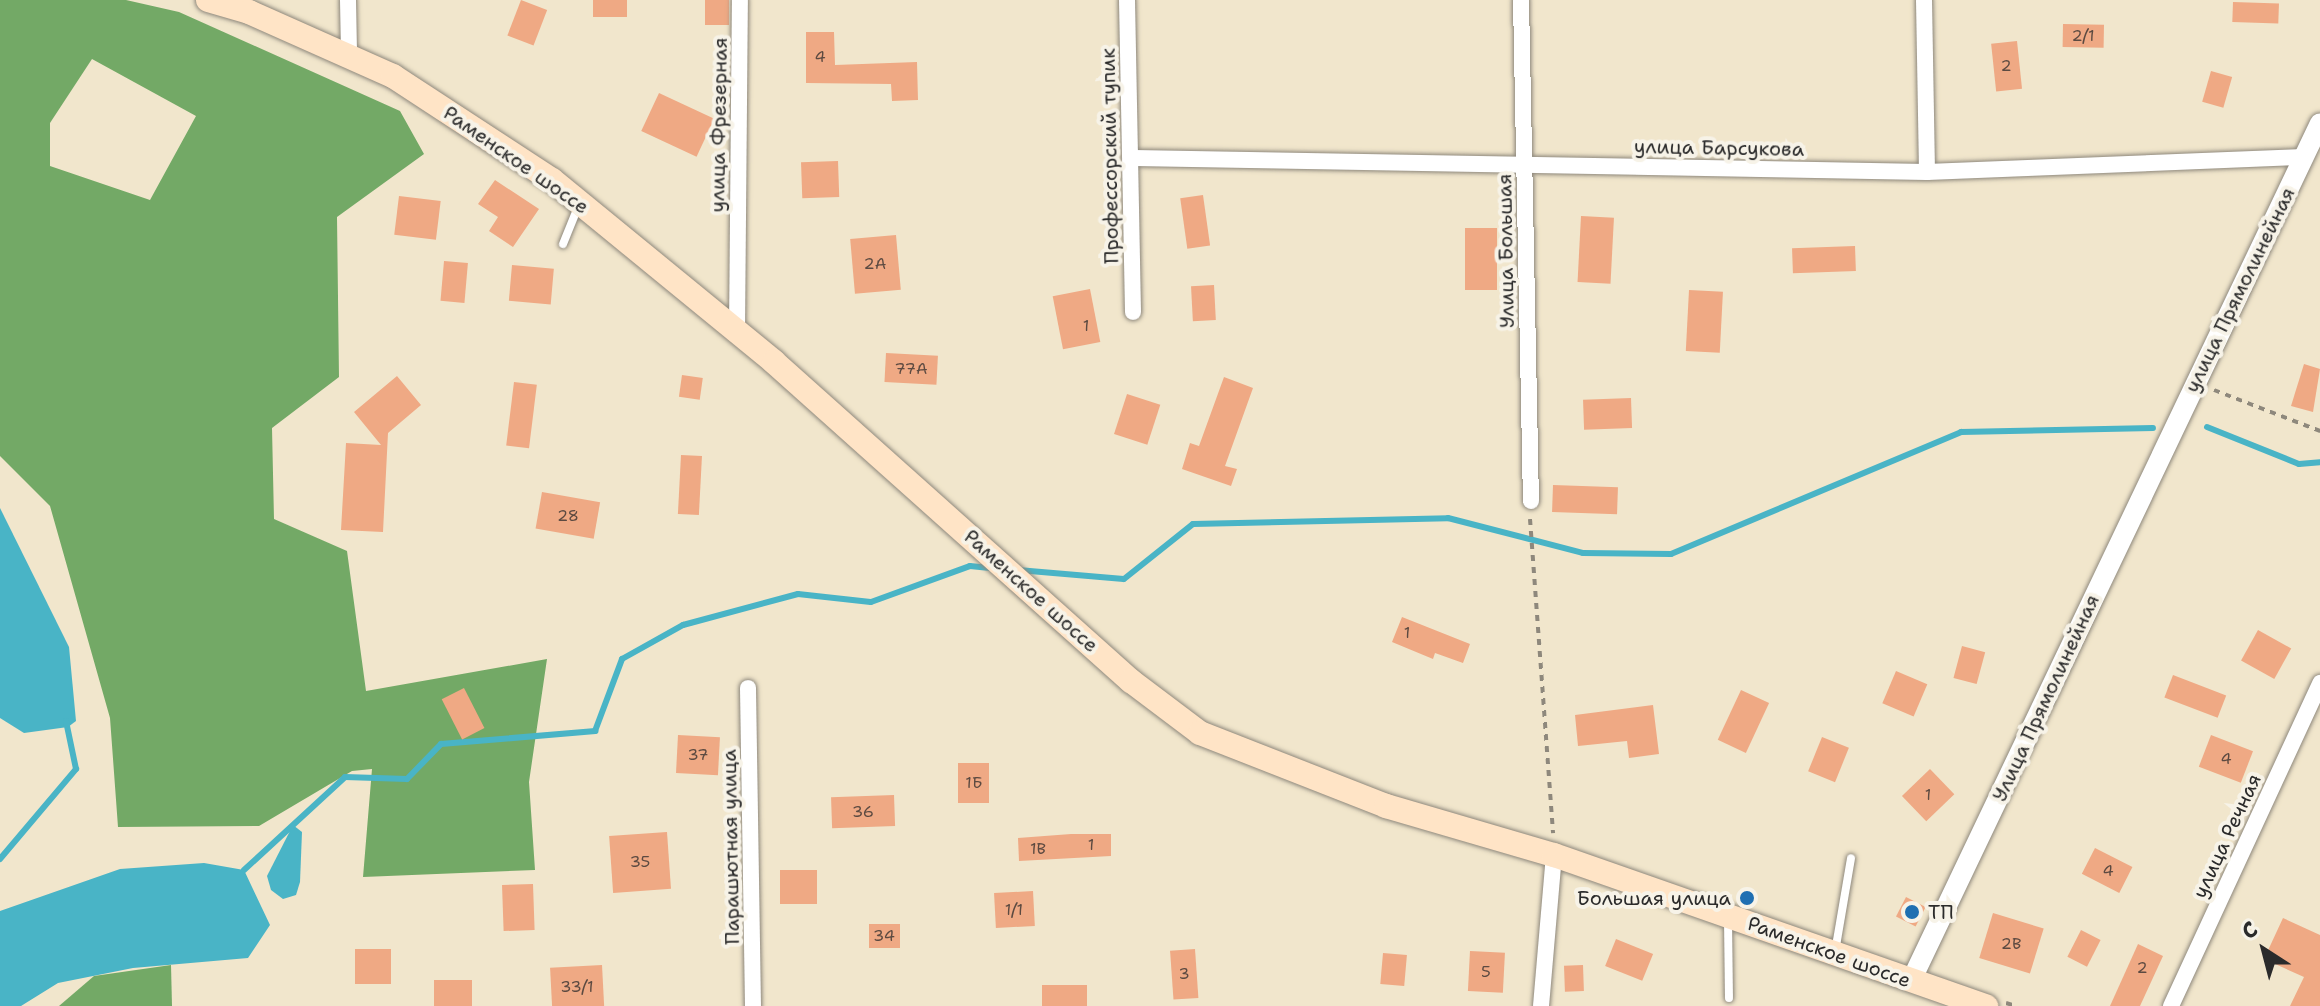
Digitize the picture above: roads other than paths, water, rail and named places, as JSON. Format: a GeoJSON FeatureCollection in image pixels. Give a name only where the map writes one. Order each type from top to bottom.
{"type":"FeatureCollection","features":[{"type":"Feature","properties":{"kind":"main road","name":"Раменское шоссе"},"geometry":{"type":"LineString","coordinates":[[208,0],[349,54],[393,76],[580,203],[737,332],[1131,681],[1200,733],[1386,806],[1554,855],[1911,981],[1955,1001],[1986,1006]]}},
{"type":"Feature","properties":{"kind":"street"},"geometry":{"type":"LineString","coordinates":[[348,0],[349,54]]}},
{"type":"Feature","properties":{"kind":"street","name":"улица Фрезерная"},"geometry":{"type":"LineString","coordinates":[[737,332],[740,0]]}},
{"type":"Feature","properties":{"kind":"street","name":"Профессорский тупик"},"geometry":{"type":"LineString","coordinates":[[1127,0],[1128,136],[1134,158],[1133,312]]}},
{"type":"Feature","properties":{"kind":"street","name":"Улица Большая"},"geometry":{"type":"LineString","coordinates":[[1521,0],[1531,501]]}},
{"type":"Feature","properties":{"kind":"street"},"geometry":{"type":"LineString","coordinates":[[1924,0],[1927,172]]}},
{"type":"Feature","properties":{"kind":"street","name":"улица Прямолинейная"},"geometry":{"type":"LineString","coordinates":[[2181,414],[2320,123]]}},
{"type":"Feature","properties":{"kind":"street","name":"улица Барсукова"},"geometry":{"type":"LineString","coordinates":[[1134,158],[1927,172],[2304,157]]}},
{"type":"Feature","properties":{"kind":"street","name":"Улица Прямолинейная"},"geometry":{"type":"LineString","coordinates":[[1911,981],[2181,414]]}},
{"type":"Feature","properties":{"kind":"street","name":"улица Речная"},"geometry":{"type":"LineString","coordinates":[[2171,1006],[2320,683]]}},
{"type":"Feature","properties":{"kind":"street","name":"Парашютная улица"},"geometry":{"type":"LineString","coordinates":[[748,688],[753,1006]]}},
{"type":"Feature","properties":{"kind":"street"},"geometry":{"type":"LineString","coordinates":[[1541,1006],[1554,855]]}},
{"type":"Feature","properties":{"kind":"lane"},"geometry":{"type":"LineString","coordinates":[[563,244],[580,203]]}},
{"type":"Feature","properties":{"kind":"lane"},"geometry":{"type":"LineString","coordinates":[[1835,954],[1851,858]]}},
{"type":"Feature","properties":{"kind":"lane"},"geometry":{"type":"LineString","coordinates":[[1728,916],[1729,998]]}},
{"type":"Feature","properties":{"kind":"water"},"geometry":{"type":"Polygon","coordinates":[[[0,508],[69,647],[76,721],[68,727],[24,733],[0,718],[0,508]]]}},
{"type":"Feature","properties":{"kind":"water"},"geometry":{"type":"Polygon","coordinates":[[[293,825],[302,832],[300,882],[296,895],[283,899],[271,890],[267,876],[293,825]]]}},
{"type":"Feature","properties":{"kind":"water"},"geometry":{"type":"Polygon","coordinates":[[[204,863],[244,870],[270,925],[248,958],[133,968],[58,983],[21,1006],[0,1006],[0,911],[120,869],[204,863]]]}},
{"type":"Feature","properties":{"kind":"waterway"},"geometry":{"type":"LineString","coordinates":[[2207,427],[2299,464],[2320,462]]}},
{"type":"Feature","properties":{"kind":"waterway"},"geometry":{"type":"LineString","coordinates":[[1018,570],[1124,579],[1193,524],[1448,518],[1583,553],[1671,554],[1961,432],[2153,428]]}},
{"type":"Feature","properties":{"kind":"waterway"},"geometry":{"type":"LineString","coordinates":[[244,870],[345,777],[407,779],[441,744],[595,731],[622,659],[683,625],[798,594],[871,602],[970,566],[990,568]]}},
{"type":"Feature","properties":{"kind":"waterway"},"geometry":{"type":"LineString","coordinates":[[0,859],[76,769],[66,721]]}},
{"type":"Feature","properties":{"kind":"place","name":"Большая улица"},"geometry":{"type":"Point","coordinates":[1747,898]}},
{"type":"Feature","properties":{"kind":"place","name":"ТП"},"geometry":{"type":"Point","coordinates":[1912,912]}}]}
